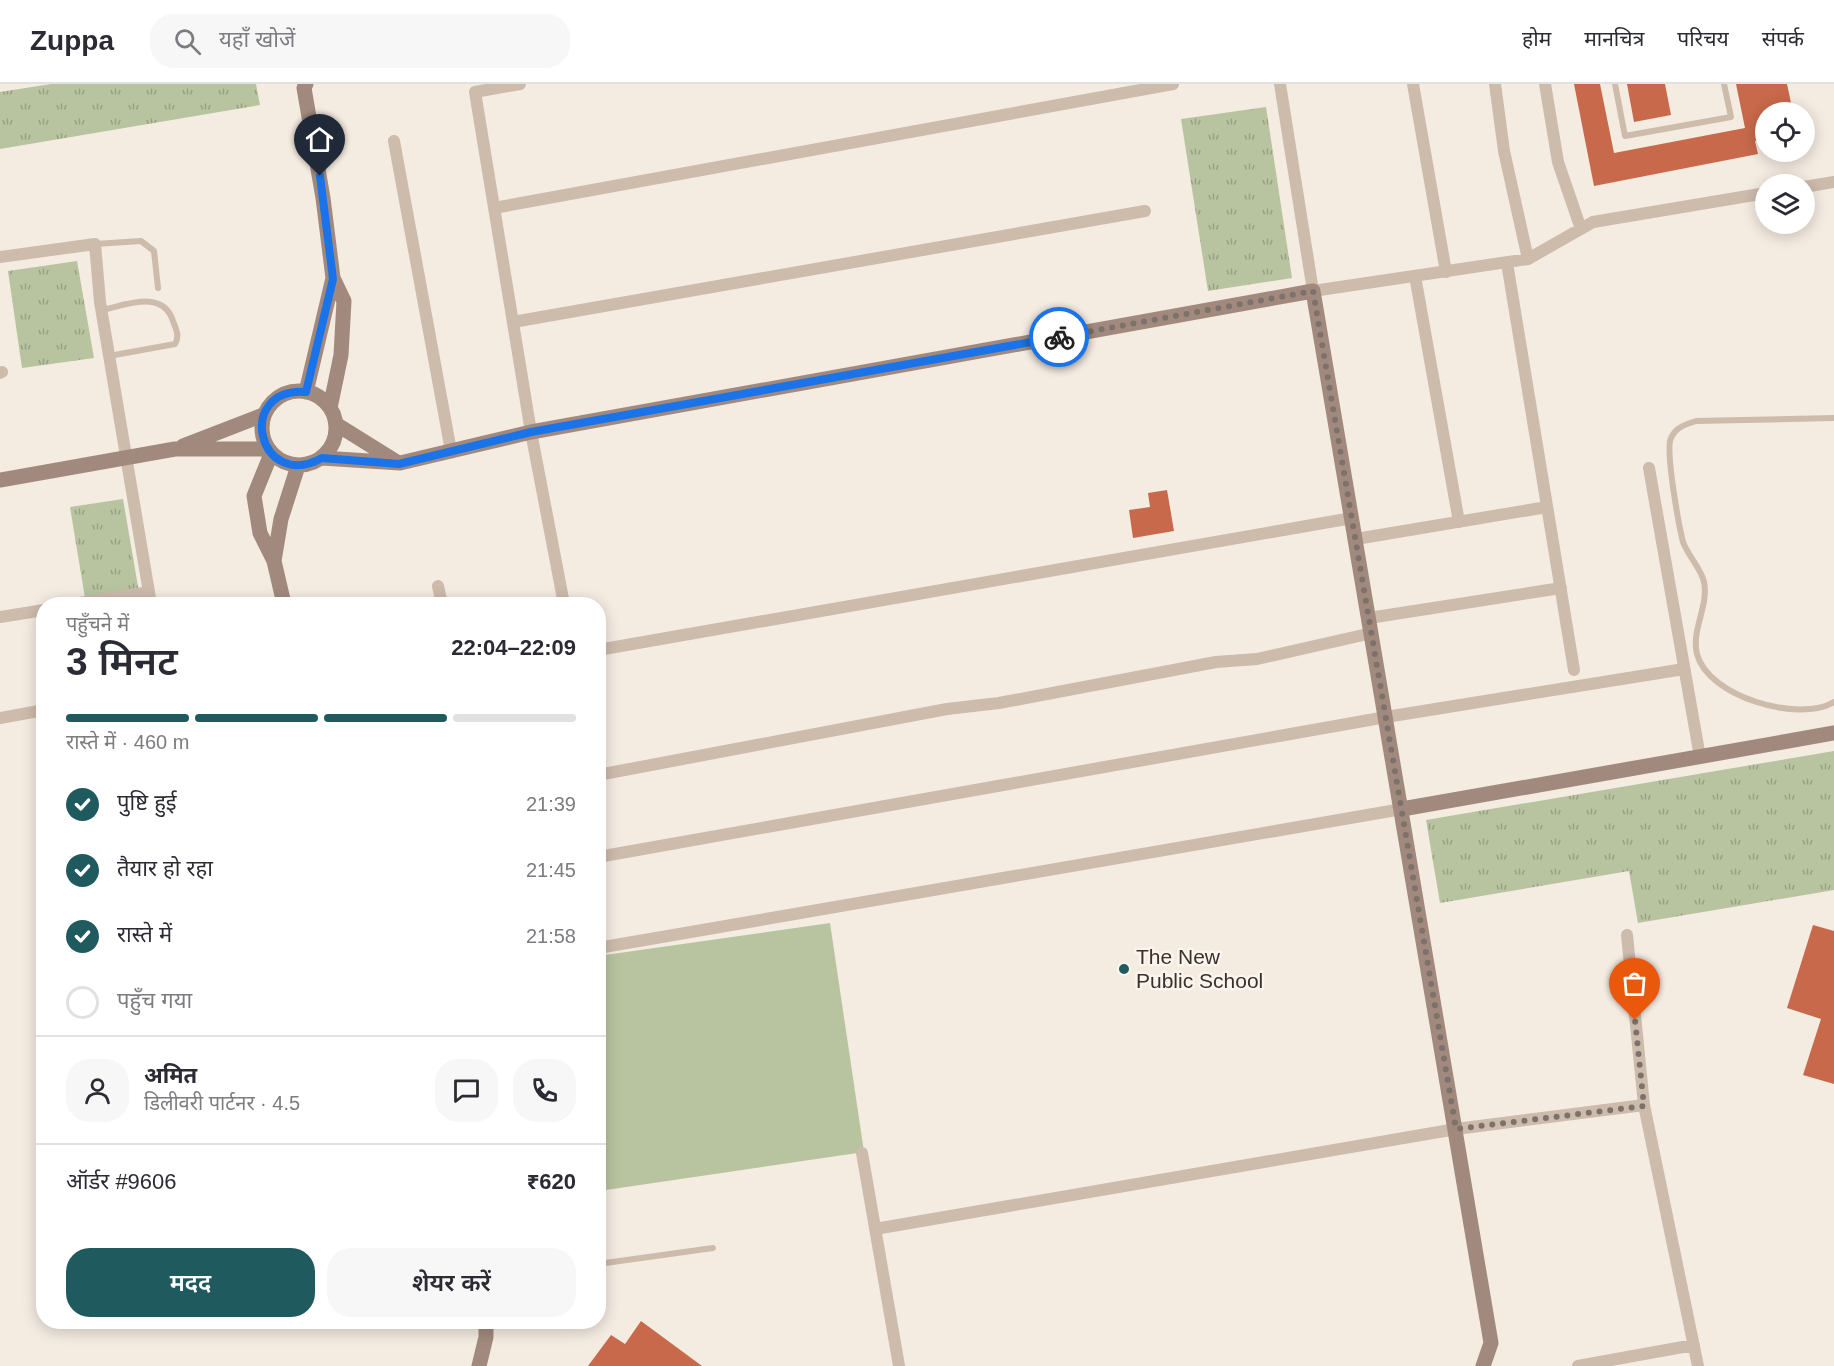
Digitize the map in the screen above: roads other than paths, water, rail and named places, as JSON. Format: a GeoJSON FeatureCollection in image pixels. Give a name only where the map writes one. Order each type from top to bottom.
{"type":"FeatureCollection","features":[{"type":"Feature","properties":{"kind":"street"},"geometry":{"type":"LineString","coordinates":[[520,84],[475,92],[531,432],[563,597]]}},
{"type":"Feature","properties":{"kind":"street"},"geometry":{"type":"LineString","coordinates":[[494,208],[1173,84]]}},
{"type":"Feature","properties":{"kind":"street"},"geometry":{"type":"LineString","coordinates":[[1280,84],[1491,1343],[1485,1366]]}},
{"type":"Feature","properties":{"kind":"street"},"geometry":{"type":"LineString","coordinates":[[1413,84],[1446,272]]}},
{"type":"Feature","properties":{"kind":"street"},"geometry":{"type":"LineString","coordinates":[[1495,84],[1504,151],[1528,259]]}},
{"type":"Feature","properties":{"kind":"street"},"geometry":{"type":"LineString","coordinates":[[1545,84],[1558,162],[1581,229]]}},
{"type":"Feature","properties":{"kind":"street"},"geometry":{"type":"LineString","coordinates":[[304,85],[333,279],[344,301],[341,355],[330,408]]}},
{"type":"Feature","properties":{"kind":"street"},"geometry":{"type":"LineString","coordinates":[[394,141],[452,451]]}},
{"type":"Feature","properties":{"kind":"street"},"geometry":{"type":"LineString","coordinates":[[1815,185],[1834,182]]}},
{"type":"Feature","properties":{"kind":"street"},"geometry":{"type":"LineString","coordinates":[[322,458],[399,464],[531,432],[1313,291],[1507,263],[1528,259],[1593,222],[1755,195]]}},
{"type":"Feature","properties":{"kind":"street"},"geometry":{"type":"LineString","coordinates":[[513,322],[1145,210]]}},
{"type":"Feature","properties":{"kind":"street"},"geometry":{"type":"LineString","coordinates":[[0,257],[95,244],[109,356],[150,597]]}},
{"type":"Feature","properties":{"kind":"street"},"geometry":{"type":"LineString","coordinates":[[1507,263],[1574,670]]}},
{"type":"Feature","properties":{"kind":"street"},"geometry":{"type":"LineString","coordinates":[[1415,276],[1459,522]]}},
{"type":"Feature","properties":{"kind":"street"},"geometry":{"type":"LineString","coordinates":[[306,392],[333,279]]}},
{"type":"Feature","properties":{"kind":"street"},"geometry":{"type":"LineString","coordinates":[[296,391],[306,392],[315,395],[330,408],[336,424],[335,437],[330,449],[322,458],[311,464],[298,466],[279,460],[269,451],[261,426],[264,415],[276,398],[296,391]]}},
{"type":"Feature","properties":{"kind":"street"},"geometry":{"type":"LineString","coordinates":[[175,450],[264,415]]}},
{"type":"Feature","properties":{"kind":"street"},"geometry":{"type":"LineString","coordinates":[[336,424],[399,464]]}},
{"type":"Feature","properties":{"kind":"street"},"geometry":{"type":"LineString","coordinates":[[0,480],[175,450],[269,451]]}},
{"type":"Feature","properties":{"kind":"street"},"geometry":{"type":"LineString","coordinates":[[269,451],[254,496],[260,533],[274,561],[282,597]]}},
{"type":"Feature","properties":{"kind":"street"},"geometry":{"type":"LineString","coordinates":[[274,561],[280,519],[298,466]]}},
{"type":"Feature","properties":{"kind":"street"},"geometry":{"type":"LineString","coordinates":[[1649,468],[1700,757]]}},
{"type":"Feature","properties":{"kind":"street"},"geometry":{"type":"LineString","coordinates":[[1356,540],[1547,507]]}},
{"type":"Feature","properties":{"kind":"street"},"geometry":{"type":"LineString","coordinates":[[606,649],[1352,518]]}},
{"type":"Feature","properties":{"kind":"street"},"geometry":{"type":"LineString","coordinates":[[438,586],[440,597]]}},
{"type":"Feature","properties":{"kind":"street"},"geometry":{"type":"LineString","coordinates":[[606,773],[947,709],[999,703],[1216,662],[1280,655],[1370,626],[1561,588]]}},
{"type":"Feature","properties":{"kind":"street"},"geometry":{"type":"LineString","coordinates":[[0,617],[36,610]]}},
{"type":"Feature","properties":{"kind":"street"},"geometry":{"type":"LineString","coordinates":[[606,856],[1386,717],[1684,669]]}},
{"type":"Feature","properties":{"kind":"street"},"geometry":{"type":"LineString","coordinates":[[0,718],[36,711]]}},
{"type":"Feature","properties":{"kind":"street"},"geometry":{"type":"LineString","coordinates":[[606,947],[1834,733]]}},
{"type":"Feature","properties":{"kind":"street"},"geometry":{"type":"LineString","coordinates":[[1627,935],[1644,1106],[1698,1366]]}},
{"type":"Feature","properties":{"kind":"street"},"geometry":{"type":"LineString","coordinates":[[875,1229],[1456,1129],[1644,1106]]}},
{"type":"Feature","properties":{"kind":"street"},"geometry":{"type":"LineString","coordinates":[[862,1153],[899,1366]]}},
{"type":"Feature","properties":{"kind":"street"},"geometry":{"type":"LineString","coordinates":[[479,1366],[486,1329]]}},
{"type":"Feature","properties":{"kind":"street"},"geometry":{"type":"LineString","coordinates":[[1578,1366],[1694,1345]]}},
{"type":"Feature","properties":{"kind":"lane"},"geometry":{"type":"LineString","coordinates":[[1615,84],[1625,136],[1731,117],[1724,84]]}},
{"type":"Feature","properties":{"kind":"lane"},"geometry":{"type":"LineString","coordinates":[[95,244],[141,240],[154,251],[158,288]]}},
{"type":"Feature","properties":{"kind":"lane"},"geometry":{"type":"LineString","coordinates":[[102,310],[147,301],[160,303],[170,311],[178,334],[175,344],[109,356]]}},
{"type":"Feature","properties":{"kind":"lane"},"geometry":{"type":"LineString","coordinates":[[1834,418],[1696,421],[1682,425],[1671,438],[1668,454],[1683,542],[1705,585],[1696,637],[1696,651],[1700,665],[1723,687],[1755,702],[1795,710],[1815,711],[1834,702]]}},
{"type":"Feature","properties":{"kind":"lane"},"geometry":{"type":"LineString","coordinates":[[606,1263],[713,1248]]}},
{"type":"Feature","properties":{"kind":"place","name":"The New Public School"},"geometry":{"type":"Point","coordinates":[1124,969]}}]}
